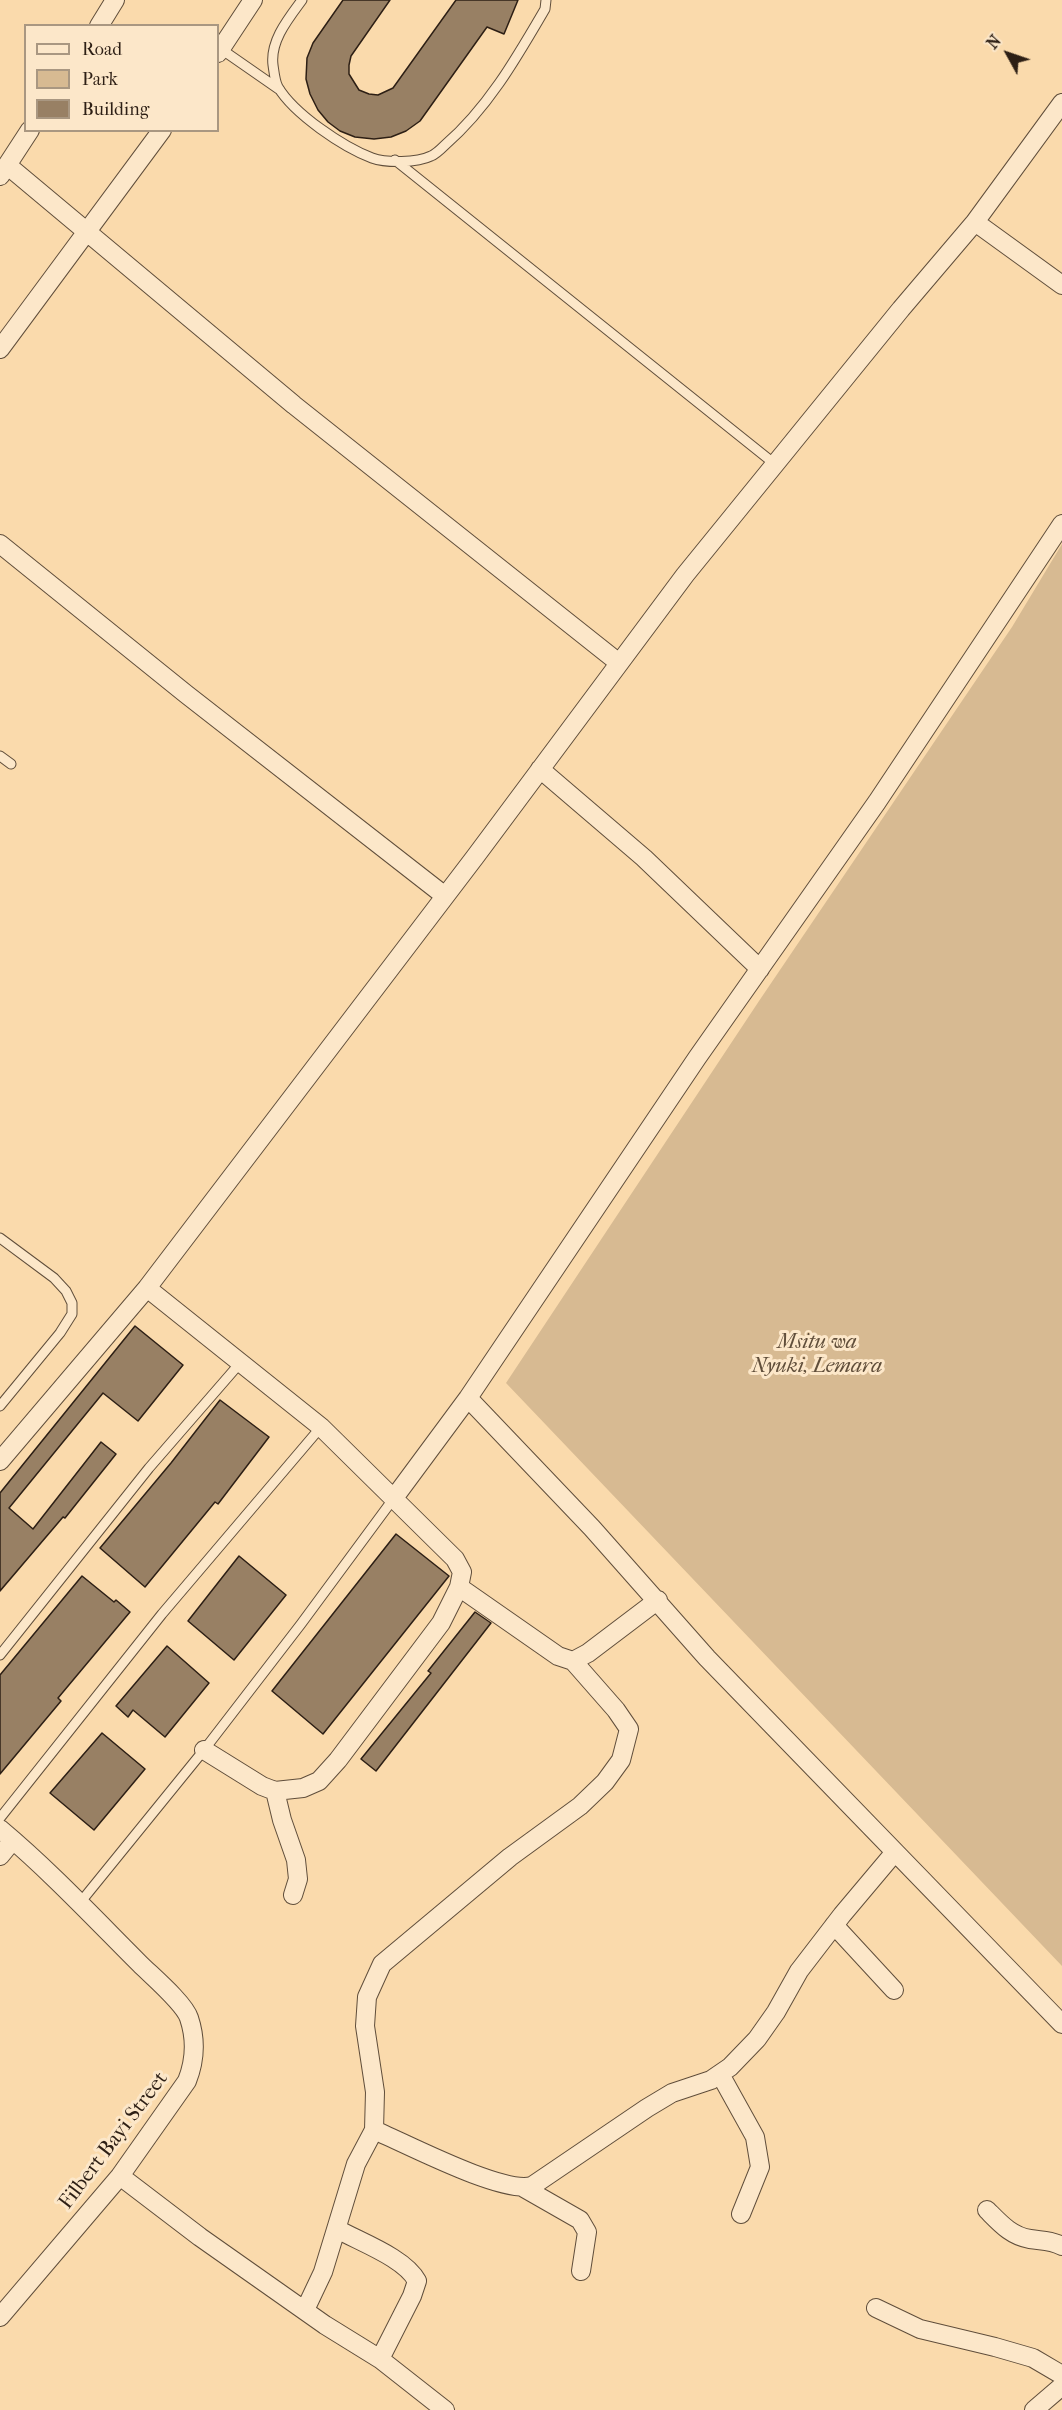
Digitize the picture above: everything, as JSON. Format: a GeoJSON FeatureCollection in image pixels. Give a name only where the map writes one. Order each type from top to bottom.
{"type":"FeatureCollection","features":[{"type":"Feature","properties":{"kind":"street"},"geometry":{"type":"LineString","coordinates":[[100,24],[115,0]]}},
{"type":"Feature","properties":{"kind":"street"},"geometry":{"type":"LineString","coordinates":[[219,51],[253,0]]}},
{"type":"Feature","properties":{"kind":"street"},"geometry":{"type":"LineString","coordinates":[[0,1461],[147,1288],[692,566],[901,309],[975,222],[1062,103]]}},
{"type":"Feature","properties":{"kind":"street"},"geometry":{"type":"LineString","coordinates":[[29,132],[4,170],[86,232],[294,405],[619,663]]}},
{"type":"Feature","properties":{"kind":"street"},"geometry":{"type":"LineString","coordinates":[[0,349],[161,132]]}},
{"type":"Feature","properties":{"kind":"street"},"geometry":{"type":"LineString","coordinates":[[975,222],[1062,285]]}},
{"type":"Feature","properties":{"kind":"street"},"geometry":{"type":"LineString","coordinates":[[394,1498],[468,1398],[697,1058],[877,802],[1062,524]]}},
{"type":"Feature","properties":{"kind":"street"},"geometry":{"type":"LineString","coordinates":[[0,544],[177,687],[445,896]]}},
{"type":"Feature","properties":{"kind":"street"},"geometry":{"type":"LineString","coordinates":[[540,769],[644,858],[760,969]]}},
{"type":"Feature","properties":{"kind":"street"},"geometry":{"type":"LineString","coordinates":[[147,1288],[321,1427],[455,1559],[462,1572],[459,1587],[441,1623],[338,1760],[319,1781],[303,1788],[275,1791],[262,1786],[204,1750]]}},
{"type":"Feature","properties":{"kind":"street"},"geometry":{"type":"LineString","coordinates":[[468,1398],[555,1487],[658,1600],[707,1658],[1062,2024]]}},
{"type":"Feature","properties":{"kind":"street"},"geometry":{"type":"LineString","coordinates":[[305,2310],[323,2272],[356,2164],[374,2130],[375,2092],[365,2026],[367,1997],[382,1964],[510,1857],[580,1806],[605,1782],[621,1760],[629,1730],[616,1710],[573,1661],[558,1656],[459,1587]]}},
{"type":"Feature","properties":{"kind":"street"},"geometry":{"type":"LineString","coordinates":[[573,1661],[588,1653],[658,1600]]}},
{"type":"Feature","properties":{"kind":"street"},"geometry":{"type":"LineString","coordinates":[[275,1791],[296,1860],[298,1879],[293,1895]]}},
{"type":"Feature","properties":{"kind":"street"},"geometry":{"type":"LineString","coordinates":[[0,1856],[7,1834]]}},
{"type":"Feature","properties":{"kind":"street","name":"Filbert Bayi Street"},"geometry":{"type":"LineString","coordinates":[[0,2317],[120,2176],[188,2081],[194,2064],[194,2040],[189,2016],[80,1904],[7,1834]]}},
{"type":"Feature","properties":{"kind":"street"},"geometry":{"type":"LineString","coordinates":[[524,2188],[532,2186],[555,2172],[672,2093],[711,2080],[730,2067],[757,2039],[776,2012],[799,1971],[895,1852]]}},
{"type":"Feature","properties":{"kind":"street"},"geometry":{"type":"LineString","coordinates":[[834,1925],[894,1990]]}},
{"type":"Feature","properties":{"kind":"street"},"geometry":{"type":"LineString","coordinates":[[720,2074],[755,2137],[760,2167],[741,2214]]}},
{"type":"Feature","properties":{"kind":"street"},"geometry":{"type":"LineString","coordinates":[[374,2130],[496,2183],[524,2188],[580,2220],[587,2232],[581,2271]]}},
{"type":"Feature","properties":{"kind":"street"},"geometry":{"type":"LineString","coordinates":[[120,2176],[201,2237],[380,2360],[445,2410]]}},
{"type":"Feature","properties":{"kind":"street"},"geometry":{"type":"LineString","coordinates":[[987,2210],[1007,2230],[1027,2239],[1052,2241],[1062,2246]]}},
{"type":"Feature","properties":{"kind":"street"},"geometry":{"type":"LineString","coordinates":[[337,2229],[398,2261],[412,2271],[417,2281],[412,2296],[380,2360]]}},
{"type":"Feature","properties":{"kind":"street"},"geometry":{"type":"LineString","coordinates":[[876,2308],[920,2329],[1033,2358],[1062,2375]]}},
{"type":"Feature","properties":{"kind":"street"},"geometry":{"type":"LineString","coordinates":[[1034,2410],[1062,2386]]}},
{"type":"Feature","properties":{"kind":"lane"},"geometry":{"type":"LineString","coordinates":[[302,0],[285,23],[274,45],[272,63],[277,86],[298,112],[333,137],[374,159],[410,162],[432,156],[459,132],[504,76],[545,9],[546,0]]}},
{"type":"Feature","properties":{"kind":"lane"},"geometry":{"type":"LineString","coordinates":[[219,51],[282,92]]}},
{"type":"Feature","properties":{"kind":"lane"},"geometry":{"type":"LineString","coordinates":[[394,160],[776,465]]}},
{"type":"Feature","properties":{"kind":"lane"},"geometry":{"type":"LineString","coordinates":[[0,756],[11,764]]}},
{"type":"Feature","properties":{"kind":"lane"},"geometry":{"type":"LineString","coordinates":[[0,1238],[54,1278],[66,1291],[72,1303],[72,1314],[60,1333],[0,1406]]}},
{"type":"Feature","properties":{"kind":"lane"},"geometry":{"type":"LineString","coordinates":[[0,1655],[148,1468],[241,1362]]}},
{"type":"Feature","properties":{"kind":"lane"},"geometry":{"type":"LineString","coordinates":[[0,1818],[162,1614],[321,1427]]}},
{"type":"Feature","properties":{"kind":"lane"},"geometry":{"type":"LineString","coordinates":[[80,1904],[204,1750],[394,1498]]}},
{"type":"Feature","properties":{"kind":"green space","name":"Msitu wa Nyuki, Lemara"},"geometry":{"type":"Polygon","coordinates":[[[1062,544],[1062,1966],[506,1383],[759,1001],[1012,627],[1062,544]]]}},
{"type":"Feature","properties":{"kind":"building"},"geometry":{"type":"Polygon","coordinates":[[[343,0],[390,0],[351,56],[349,65],[349,74],[359,90],[378,95],[393,88],[456,0],[518,0],[504,34],[487,27],[420,121],[406,131],[391,137],[374,139],[355,137],[340,131],[328,122],[318,110],[306,79],[307,58],[313,43],[343,0]]]}},
{"type":"Feature","properties":{"kind":"building"},"geometry":{"type":"Polygon","coordinates":[[[135,1326],[183,1365],[138,1421],[103,1393],[9,1508],[33,1529],[101,1442],[116,1454],[65,1518],[63,1517],[0,1591],[0,1493],[135,1326]]]}},
{"type":"Feature","properties":{"kind":"building"},"geometry":{"type":"Polygon","coordinates":[[[220,1400],[269,1437],[218,1504],[215,1502],[145,1587],[100,1548],[220,1400]]]}},
{"type":"Feature","properties":{"kind":"building"},"geometry":{"type":"Polygon","coordinates":[[[396,1534],[449,1576],[323,1734],[272,1691],[396,1534]]]}},
{"type":"Feature","properties":{"kind":"building"},"geometry":{"type":"Polygon","coordinates":[[[239,1556],[286,1595],[234,1660],[188,1621],[239,1556]]]}},
{"type":"Feature","properties":{"kind":"building"},"geometry":{"type":"Polygon","coordinates":[[[82,1576],[130,1612],[58,1698],[61,1701],[0,1774],[0,1675],[82,1576]]]}},
{"type":"Feature","properties":{"kind":"building"},"geometry":{"type":"Polygon","coordinates":[[[475,1612],[491,1623],[376,1771],[361,1759],[431,1673],[428,1671],[475,1612]]]}},
{"type":"Feature","properties":{"kind":"building"},"geometry":{"type":"Polygon","coordinates":[[[167,1646],[209,1683],[165,1737],[133,1710],[128,1717],[116,1706],[167,1646]]]}},
{"type":"Feature","properties":{"kind":"building"},"geometry":{"type":"Polygon","coordinates":[[[102,1733],[145,1769],[94,1830],[50,1793],[102,1733]]]}}]}
